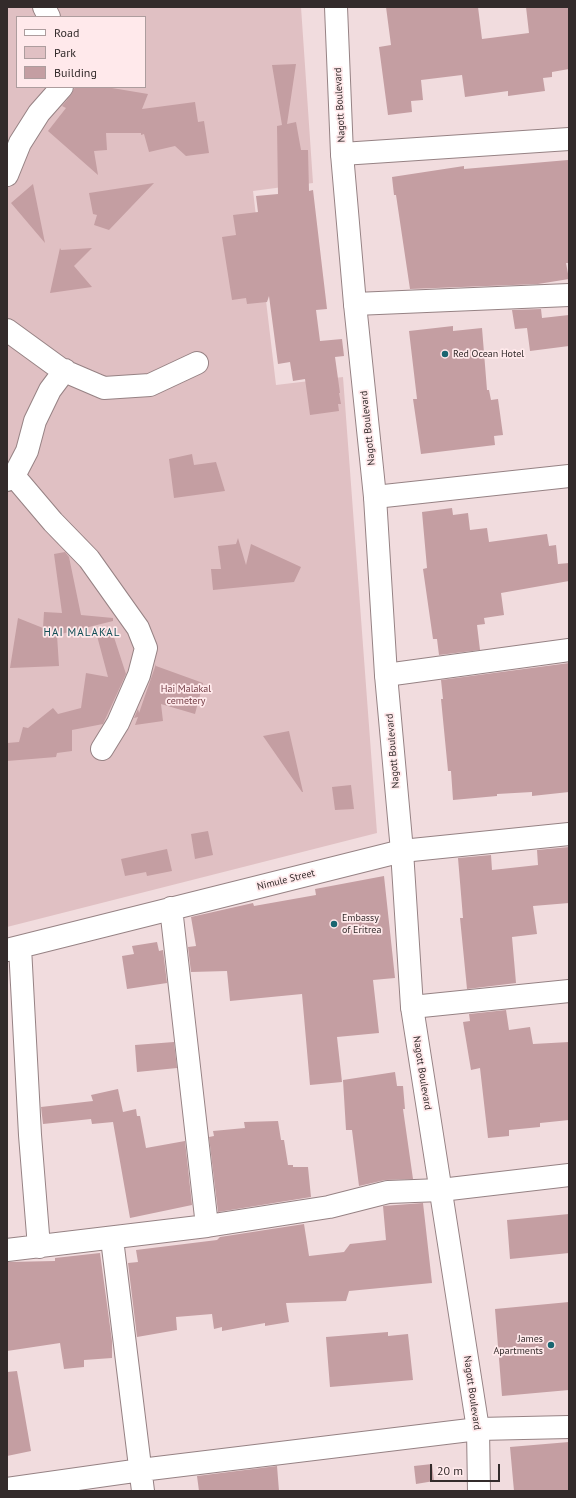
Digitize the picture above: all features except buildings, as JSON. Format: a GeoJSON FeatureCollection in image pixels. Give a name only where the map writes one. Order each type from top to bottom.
{"type":"FeatureCollection","features":[{"type":"Feature","properties":{"kind":"street"},"geometry":{"type":"LineString","coordinates":[[44,7],[48,16]]}},
{"type":"Feature","properties":{"kind":"street","name":"Nagott Boulevard"},"geometry":{"type":"LineString","coordinates":[[336,7],[342,154],[355,304],[375,497],[386,675],[402,851],[412,1007],[478,1429],[479,1491]]}},
{"type":"Feature","properties":{"kind":"street"},"geometry":{"type":"LineString","coordinates":[[7,175],[20,143],[39,113],[61,88]]}},
{"type":"Feature","properties":{"kind":"street"},"geometry":{"type":"LineString","coordinates":[[342,154],[569,140]]}},
{"type":"Feature","properties":{"kind":"street"},"geometry":{"type":"LineString","coordinates":[[355,304],[569,295]]}},
{"type":"Feature","properties":{"kind":"street"},"geometry":{"type":"LineString","coordinates":[[7,330],[41,356],[65,370],[104,388],[150,385],[197,363]]}},
{"type":"Feature","properties":{"kind":"street"},"geometry":{"type":"LineString","coordinates":[[65,370],[50,390],[35,421],[27,451],[10,478],[89,559],[138,628],[146,648],[139,675],[118,723],[102,749]]}},
{"type":"Feature","properties":{"kind":"street"},"geometry":{"type":"LineString","coordinates":[[375,497],[569,476]]}},
{"type":"Feature","properties":{"kind":"street"},"geometry":{"type":"LineString","coordinates":[[386,675],[569,650]]}},
{"type":"Feature","properties":{"kind":"street","name":"Nimule Street"},"geometry":{"type":"LineString","coordinates":[[13,949],[402,851],[569,834]]}},
{"type":"Feature","properties":{"kind":"street"},"geometry":{"type":"LineString","coordinates":[[171,908],[207,1226]]}},
{"type":"Feature","properties":{"kind":"street"},"geometry":{"type":"LineString","coordinates":[[13,949],[39,1247]]}},
{"type":"Feature","properties":{"kind":"street"},"geometry":{"type":"LineString","coordinates":[[412,1007],[569,991]]}},
{"type":"Feature","properties":{"kind":"street"},"geometry":{"type":"LineString","coordinates":[[7,1250],[112,1239],[207,1226],[329,1207],[388,1192],[441,1190],[569,1175]]}},
{"type":"Feature","properties":{"kind":"street"},"geometry":{"type":"LineString","coordinates":[[112,1239],[142,1480]]}},
{"type":"Feature","properties":{"kind":"street"},"geometry":{"type":"LineString","coordinates":[[7,1489],[142,1480],[478,1429],[569,1427]]}},
{"type":"Feature","properties":{"kind":"green space","name":"Hai Malakal cemetery"},"geometry":{"type":"Polygon","coordinates":[[[7,7],[301,7],[313,183],[253,191],[276,385],[343,377],[377,833],[7,927],[7,7]]]}},
{"type":"Feature","properties":{"kind":"place","name":"Red Ocean Hotel"},"geometry":{"type":"Point","coordinates":[445,354]}},
{"type":"Feature","properties":{"kind":"place","name":"Embassy of Eritrea"},"geometry":{"type":"Point","coordinates":[334,924]}},
{"type":"Feature","properties":{"kind":"place","name":"James Apartments"},"geometry":{"type":"Point","coordinates":[551,1345]}},
{"type":"Feature","properties":{"kind":"district","name":"HAI MALAKAL"},"geometry":{"type":"Point","coordinates":[82,633]}}]}
